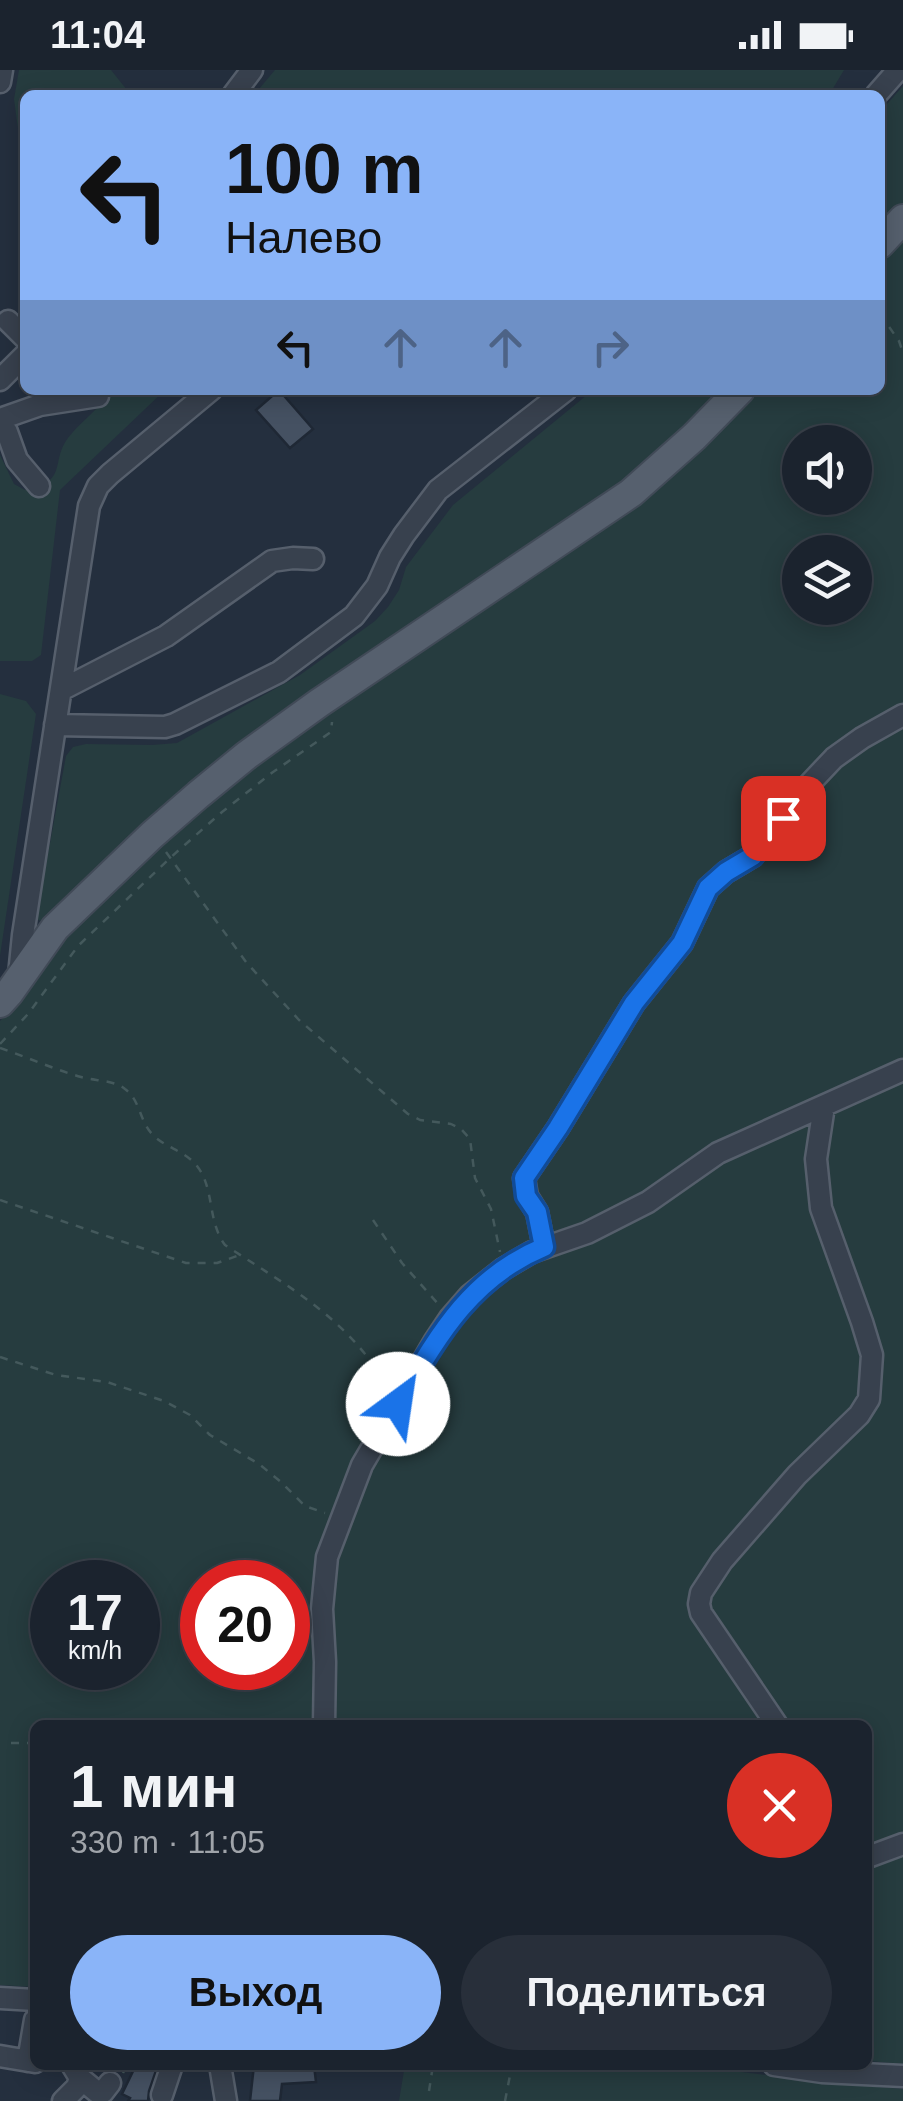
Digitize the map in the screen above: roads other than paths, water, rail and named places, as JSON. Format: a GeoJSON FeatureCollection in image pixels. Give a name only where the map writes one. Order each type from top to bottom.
{"type":"FeatureCollection","features":[{"type":"Feature","properties":{"kind":"main road"},"geometry":{"type":"LineString","coordinates":[[885,239],[903,219]]}},
{"type":"Feature","properties":{"kind":"main road"},"geometry":{"type":"LineString","coordinates":[[0,1003],[55,928],[152,835],[247,755],[631,493],[735,395]]}},
{"type":"Feature","properties":{"kind":"street"},"geometry":{"type":"LineString","coordinates":[[0,82],[2,70]]}},
{"type":"Feature","properties":{"kind":"street"},"geometry":{"type":"LineString","coordinates":[[237,90],[252,70]]}},
{"type":"Feature","properties":{"kind":"street"},"geometry":{"type":"LineString","coordinates":[[880,90],[898,70]]}},
{"type":"Feature","properties":{"kind":"street"},"geometry":{"type":"LineString","coordinates":[[8,322],[20,333]]}},
{"type":"Feature","properties":{"kind":"street"},"geometry":{"type":"LineString","coordinates":[[0,380],[20,359]]}},
{"type":"Feature","properties":{"kind":"street"},"geometry":{"type":"LineString","coordinates":[[19,977],[60,690],[94,492],[110,474],[205,395]]}},
{"type":"Feature","properties":{"kind":"street"},"geometry":{"type":"LineString","coordinates":[[55,725],[165,727],[279,672],[364,604],[390,556],[438,490],[560,395]]}},
{"type":"Feature","properties":{"kind":"street"},"geometry":{"type":"LineString","coordinates":[[38,486],[17,460],[0,421],[40,405],[98,396]]}},
{"type":"Feature","properties":{"kind":"street"},"geometry":{"type":"LineString","coordinates":[[60,690],[166,636],[272,561],[313,559]]}},
{"type":"Feature","properties":{"kind":"street"},"geometry":{"type":"LineString","coordinates":[[544,1247],[537,1212],[526,1196],[524,1178],[634,1003],[682,943],[708,888],[753,856],[800,794],[834,758],[903,715]]}},
{"type":"Feature","properties":{"kind":"street"},"geometry":{"type":"LineString","coordinates":[[324,1720],[322,1608],[326,1557],[362,1465],[450,1318],[470,1295],[503,1269],[544,1247],[587,1233],[648,1202],[718,1154],[903,1070]]}},
{"type":"Feature","properties":{"kind":"street"},"geometry":{"type":"LineString","coordinates":[[774,1720],[701,1613],[699,1604],[722,1561],[797,1476],[860,1415],[869,1398],[872,1355],[821,1208],[816,1160],[824,1106]]}},
{"type":"Feature","properties":{"kind":"street"},"geometry":{"type":"LineString","coordinates":[[872,1856],[903,1844]]}},
{"type":"Feature","properties":{"kind":"street"},"geometry":{"type":"LineString","coordinates":[[0,1998],[30,2000]]}},
{"type":"Feature","properties":{"kind":"street"},"geometry":{"type":"LineString","coordinates":[[0,2056],[30,2061]]}},
{"type":"Feature","properties":{"kind":"street"},"geometry":{"type":"LineString","coordinates":[[162,2095],[170,2070]]}},
{"type":"Feature","properties":{"kind":"street"},"geometry":{"type":"LineString","coordinates":[[221,2070],[226,2101]]}},
{"type":"Feature","properties":{"kind":"street"},"geometry":{"type":"LineString","coordinates":[[808,2070],[903,2076]]}},
{"type":"Feature","properties":{"kind":"street"},"geometry":{"type":"LineString","coordinates":[[76,2072],[96,2092],[103,2092],[118,2072]]}},
{"type":"Feature","properties":{"kind":"street"},"geometry":{"type":"LineString","coordinates":[[64,2101],[77,2087],[76,2072]]}}]}
